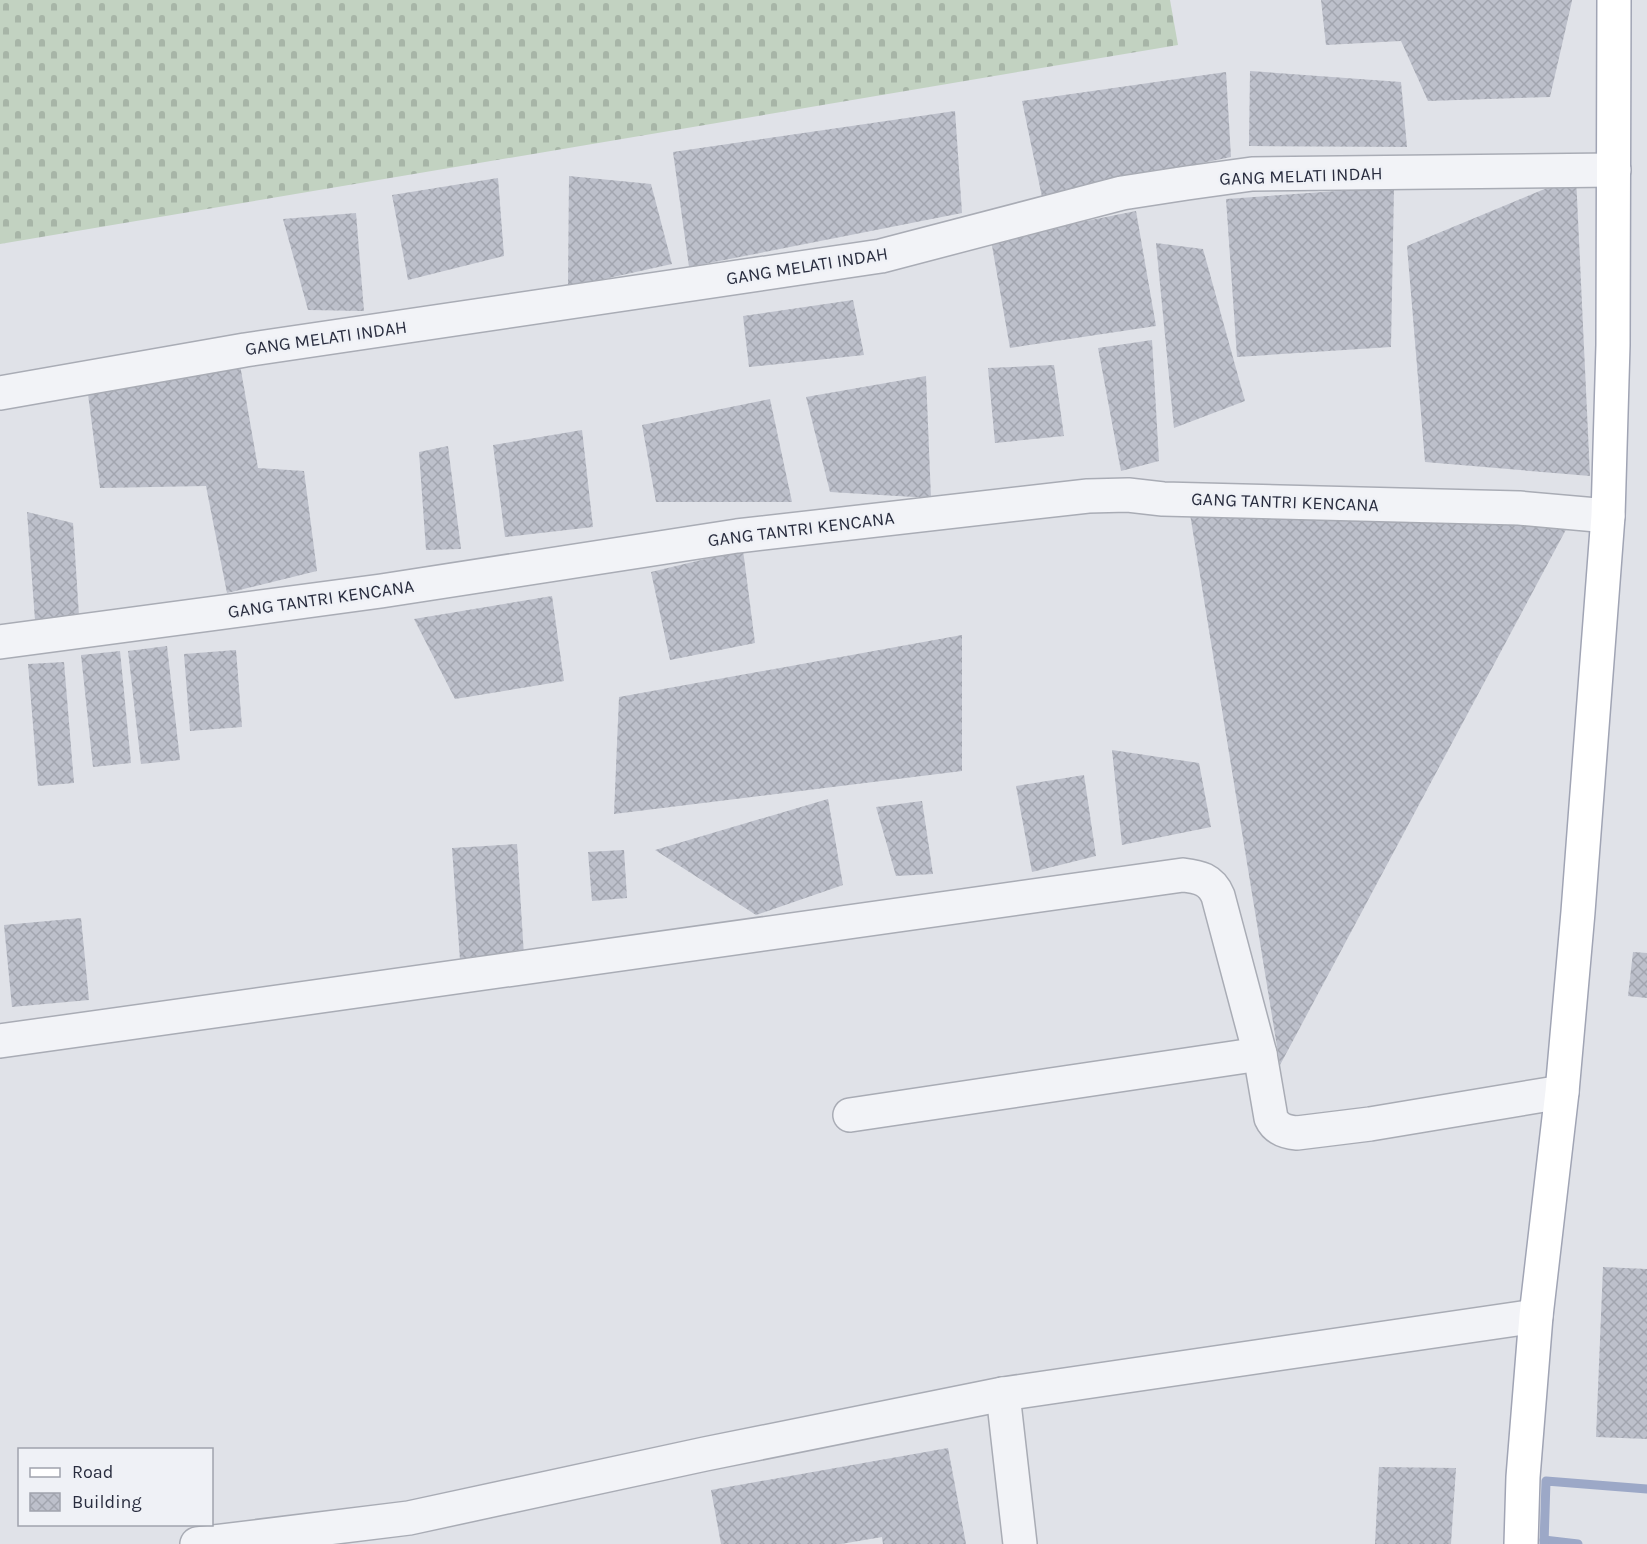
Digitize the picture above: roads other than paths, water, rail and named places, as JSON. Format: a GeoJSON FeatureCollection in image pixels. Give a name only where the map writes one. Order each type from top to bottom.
{"type":"FeatureCollection","features":[{"type":"Feature","properties":{"kind":"main road"},"geometry":{"type":"LineString","coordinates":[[1521,1544],[1523,1477],[1536,1316],[1562,1092],[1608,516],[1613,345],[1614,0]]}},
{"type":"Feature","properties":{"kind":"street","name":"GANG MELATI INDAH"},"geometry":{"type":"LineString","coordinates":[[0,393],[245,350],[881,256],[1122,193],[1252,174],[1614,170]]}},
{"type":"Feature","properties":{"kind":"street","name":"GANG TANTRI KENCANA"},"geometry":{"type":"LineString","coordinates":[[0,642],[381,591],[737,536],[1088,496],[1128,495],[1163,499],[1520,508],[1608,516]]}},
{"type":"Feature","properties":{"kind":"street"},"geometry":{"type":"LineString","coordinates":[[0,1041],[1183,875],[1203,879],[1215,889],[1260,1054],[1271,1118],[1274,1124],[1287,1132],[1297,1133],[1370,1124],[1562,1092]]}},
{"type":"Feature","properties":{"kind":"street"},"geometry":{"type":"LineString","coordinates":[[850,1115],[1260,1054]]}},
{"type":"Feature","properties":{"kind":"street"},"geometry":{"type":"LineString","coordinates":[[197,1544],[409,1518],[705,1454],[1003,1394],[1536,1316]]}},
{"type":"Feature","properties":{"kind":"street"},"geometry":{"type":"LineString","coordinates":[[1003,1394],[1020,1544]]}},
{"type":"Feature","properties":{"kind":"waterway"},"geometry":{"type":"LineString","coordinates":[[1544,1544],[1546,1481],[1647,1489]]}},
{"type":"Feature","properties":{"kind":"waterway"},"geometry":{"type":"LineString","coordinates":[[1544,1540],[1578,1544]]}}]}
